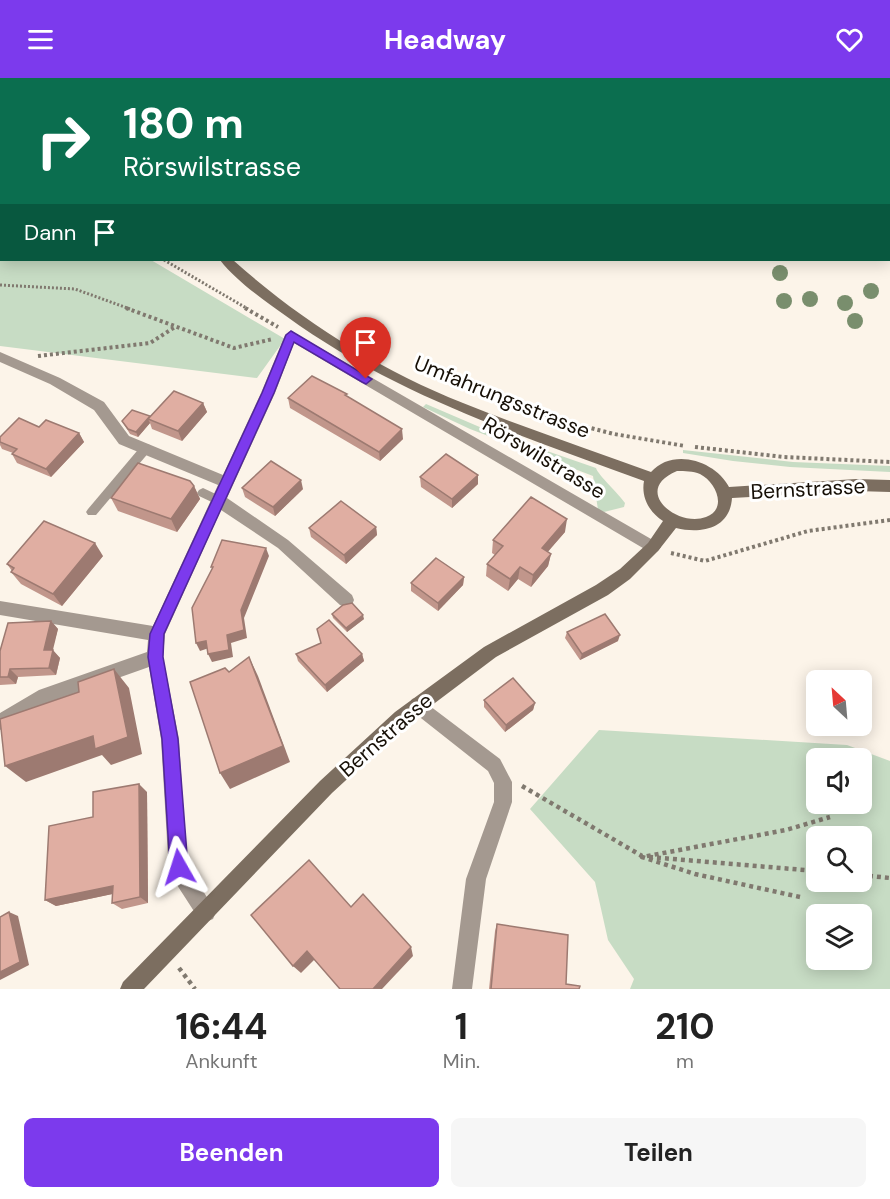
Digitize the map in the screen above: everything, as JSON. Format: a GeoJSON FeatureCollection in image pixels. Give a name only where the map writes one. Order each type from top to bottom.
{"type":"FeatureCollection","features":[{"type":"Feature","properties":{"kind":"main road","name":"Umfahrungsstrasse"},"geometry":{"type":"LineString","coordinates":[[227,261],[257,288],[320,334],[428,394],[653,478]]}},
{"type":"Feature","properties":{"kind":"main road","name":"Bernstrasse"},"geometry":{"type":"LineString","coordinates":[[130,989],[326,787],[418,705],[490,652],[602,590],[625,573],[653,547],[672,521],[696,525],[707,523],[723,511],[726,493],[715,477],[697,467],[687,465],[667,467],[653,478]]}},
{"type":"Feature","properties":{"kind":"main road"},"geometry":{"type":"LineString","coordinates":[[653,478],[649,493],[651,501],[663,515],[672,521]]}},
{"type":"Feature","properties":{"kind":"main road","name":"Bernstrasse"},"geometry":{"type":"LineString","coordinates":[[726,493],[845,486],[890,486]]}},
{"type":"Feature","properties":{"kind":"street"},"geometry":{"type":"LineString","coordinates":[[206,912],[179,867],[170,739],[155,657],[157,634],[225,482],[268,393],[291,335]]}},
{"type":"Feature","properties":{"kind":"street","name":"Rörswilstrasse"},"geometry":{"type":"LineString","coordinates":[[291,335],[653,547]]}},
{"type":"Feature","properties":{"kind":"street"},"geometry":{"type":"LineString","coordinates":[[0,357],[55,381],[99,406],[121,436],[225,482]]}},
{"type":"Feature","properties":{"kind":"street"},"geometry":{"type":"LineString","coordinates":[[218,500],[283,544],[346,600]]}},
{"type":"Feature","properties":{"kind":"street"},"geometry":{"type":"LineString","coordinates":[[0,608],[157,634]]}},
{"type":"Feature","properties":{"kind":"street"},"geometry":{"type":"LineString","coordinates":[[0,722],[45,696],[155,657]]}},
{"type":"Feature","properties":{"kind":"street"},"geometry":{"type":"LineString","coordinates":[[418,705],[494,765],[504,782],[503,802],[476,879],[460,985]]}},
{"type":"Feature","properties":{"kind":"lane"},"geometry":{"type":"LineString","coordinates":[[92,512],[146,448]]}},
{"type":"Feature","properties":{"kind":"lane"},"geometry":{"type":"LineString","coordinates":[[202,493],[218,500]]}},
{"type":"Feature","properties":{"kind":"path"},"geometry":{"type":"LineString","coordinates":[[166,261],[291,335]]}},
{"type":"Feature","properties":{"kind":"path"},"geometry":{"type":"LineString","coordinates":[[0,285],[75,289],[234,348],[291,335]]}},
{"type":"Feature","properties":{"kind":"path"},"geometry":{"type":"LineString","coordinates":[[15,362],[44,355],[150,343],[176,326]]}},
{"type":"Feature","properties":{"kind":"path"},"geometry":{"type":"LineString","coordinates":[[508,407],[604,432],[669,444],[775,457],[890,462]]}},
{"type":"Feature","properties":{"kind":"path"},"geometry":{"type":"LineString","coordinates":[[653,547],[705,561],[808,531],[890,520]]}},
{"type":"Feature","properties":{"kind":"path"},"geometry":{"type":"LineString","coordinates":[[500,773],[642,856],[695,874],[800,897]]}},
{"type":"Feature","properties":{"kind":"path"},"geometry":{"type":"LineString","coordinates":[[642,856],[786,830],[830,817]]}},
{"type":"Feature","properties":{"kind":"path"},"geometry":{"type":"LineString","coordinates":[[642,856],[806,871]]}},
{"type":"Feature","properties":{"kind":"path"},"geometry":{"type":"LineString","coordinates":[[872,876],[890,878]]}},
{"type":"Feature","properties":{"kind":"green space"},"geometry":{"type":"Polygon","coordinates":[[[0,261],[153,261],[285,339],[257,378],[0,346],[0,261]]]}},
{"type":"Feature","properties":{"kind":"green space"},"geometry":{"type":"Polygon","coordinates":[[[426,404],[489,431],[596,468],[625,503],[624,507],[604,512],[598,510],[593,476],[470,429],[423,407],[426,404]]]}},
{"type":"Feature","properties":{"kind":"green space"},"geometry":{"type":"Polygon","coordinates":[[[683,450],[793,462],[890,466],[890,472],[790,467],[733,461],[683,453],[683,450]]]}},
{"type":"Feature","properties":{"kind":"green space"},"geometry":{"type":"Polygon","coordinates":[[[599,730],[847,745],[855,748],[806,748],[806,814],[872,814],[872,754],[890,761],[890,989],[630,989],[634,979],[608,940],[595,882],[530,809],[599,730]]]}},
{"type":"Feature","properties":{"kind":"building"},"geometry":{"type":"Polygon","coordinates":[[[312,376],[347,394],[345,395],[402,429],[379,452],[288,398],[312,376]]]}},
{"type":"Feature","properties":{"kind":"building"},"geometry":{"type":"Polygon","coordinates":[[[174,391],[203,403],[178,431],[148,419],[174,391]]]}},
{"type":"Feature","properties":{"kind":"building"},"geometry":{"type":"Polygon","coordinates":[[[132,410],[150,416],[136,432],[128,429],[122,421],[132,410]]]}},
{"type":"Feature","properties":{"kind":"building"},"geometry":{"type":"Polygon","coordinates":[[[19,418],[39,427],[46,420],[79,433],[46,469],[12,454],[17,449],[0,442],[0,437],[19,418]]]}},
{"type":"Feature","properties":{"kind":"building"},"geometry":{"type":"Polygon","coordinates":[[[446,454],[478,475],[452,499],[420,477],[446,454]]]}},
{"type":"Feature","properties":{"kind":"building"},"geometry":{"type":"Polygon","coordinates":[[[271,461],[301,480],[273,507],[242,488],[271,461]]]}},
{"type":"Feature","properties":{"kind":"building"},"geometry":{"type":"Polygon","coordinates":[[[138,463],[190,481],[194,486],[171,519],[111,498],[138,463]]]}},
{"type":"Feature","properties":{"kind":"building"},"geometry":{"type":"Polygon","coordinates":[[[531,497],[567,519],[542,548],[551,554],[533,575],[520,567],[510,579],[487,564],[503,546],[493,540],[531,497]]]}},
{"type":"Feature","properties":{"kind":"building"},"geometry":{"type":"Polygon","coordinates":[[[341,501],[376,527],[344,555],[309,528],[341,501]]]}},
{"type":"Feature","properties":{"kind":"building"},"geometry":{"type":"Polygon","coordinates":[[[44,521],[95,543],[53,594],[11,572],[14,568],[7,564],[44,521]]]}},
{"type":"Feature","properties":{"kind":"building"},"geometry":{"type":"Polygon","coordinates":[[[222,540],[266,548],[241,610],[244,630],[227,635],[229,650],[208,654],[206,641],[196,643],[192,608],[213,567],[211,567],[222,540]]]}},
{"type":"Feature","properties":{"kind":"building"},"geometry":{"type":"Polygon","coordinates":[[[436,558],[464,577],[438,603],[411,583],[436,558]]]}},
{"type":"Feature","properties":{"kind":"building"},"geometry":{"type":"Polygon","coordinates":[[[352,603],[363,615],[346,628],[332,614],[343,605],[352,603]]]}},
{"type":"Feature","properties":{"kind":"building"},"geometry":{"type":"Polygon","coordinates":[[[605,614],[620,635],[582,654],[567,632],[605,614]]]}},
{"type":"Feature","properties":{"kind":"building"},"geometry":{"type":"Polygon","coordinates":[[[329,620],[362,654],[325,685],[296,654],[321,643],[317,629],[329,620]]]}},
{"type":"Feature","properties":{"kind":"building"},"geometry":{"type":"Polygon","coordinates":[[[51,621],[44,650],[53,650],[49,668],[10,669],[8,677],[0,677],[0,651],[8,623],[51,621]]]}},
{"type":"Feature","properties":{"kind":"building"},"geometry":{"type":"Polygon","coordinates":[[[249,657],[283,746],[220,773],[190,682],[225,668],[229,672],[249,657]]]}},
{"type":"Feature","properties":{"kind":"building"},"geometry":{"type":"Polygon","coordinates":[[[114,669],[128,737],[95,749],[93,736],[5,766],[0,719],[79,692],[78,682],[114,669]]]}},
{"type":"Feature","properties":{"kind":"building"},"geometry":{"type":"Polygon","coordinates":[[[513,678],[535,703],[506,725],[484,700],[513,678]]]}},
{"type":"Feature","properties":{"kind":"building"},"geometry":{"type":"Polygon","coordinates":[[[139,784],[140,897],[112,903],[113,886],[45,900],[49,826],[93,817],[93,792],[139,784]]]}},
{"type":"Feature","properties":{"kind":"building"},"geometry":{"type":"Polygon","coordinates":[[[309,860],[351,907],[363,894],[411,947],[373,989],[340,989],[307,951],[293,966],[251,915],[309,860]]]}},
{"type":"Feature","properties":{"kind":"building"},"geometry":{"type":"Polygon","coordinates":[[[9,912],[20,962],[0,972],[0,917],[9,912]]]}},
{"type":"Feature","properties":{"kind":"building"},"geometry":{"type":"Polygon","coordinates":[[[497,924],[568,935],[566,984],[580,986],[579,989],[491,989],[497,924]]]}},
{"type":"Feature","properties":{"kind":"route"},"geometry":{"type":"LineString","coordinates":[[179,867],[170,739],[155,657],[157,634],[225,482],[268,393],[291,335],[366,379]]}}]}
